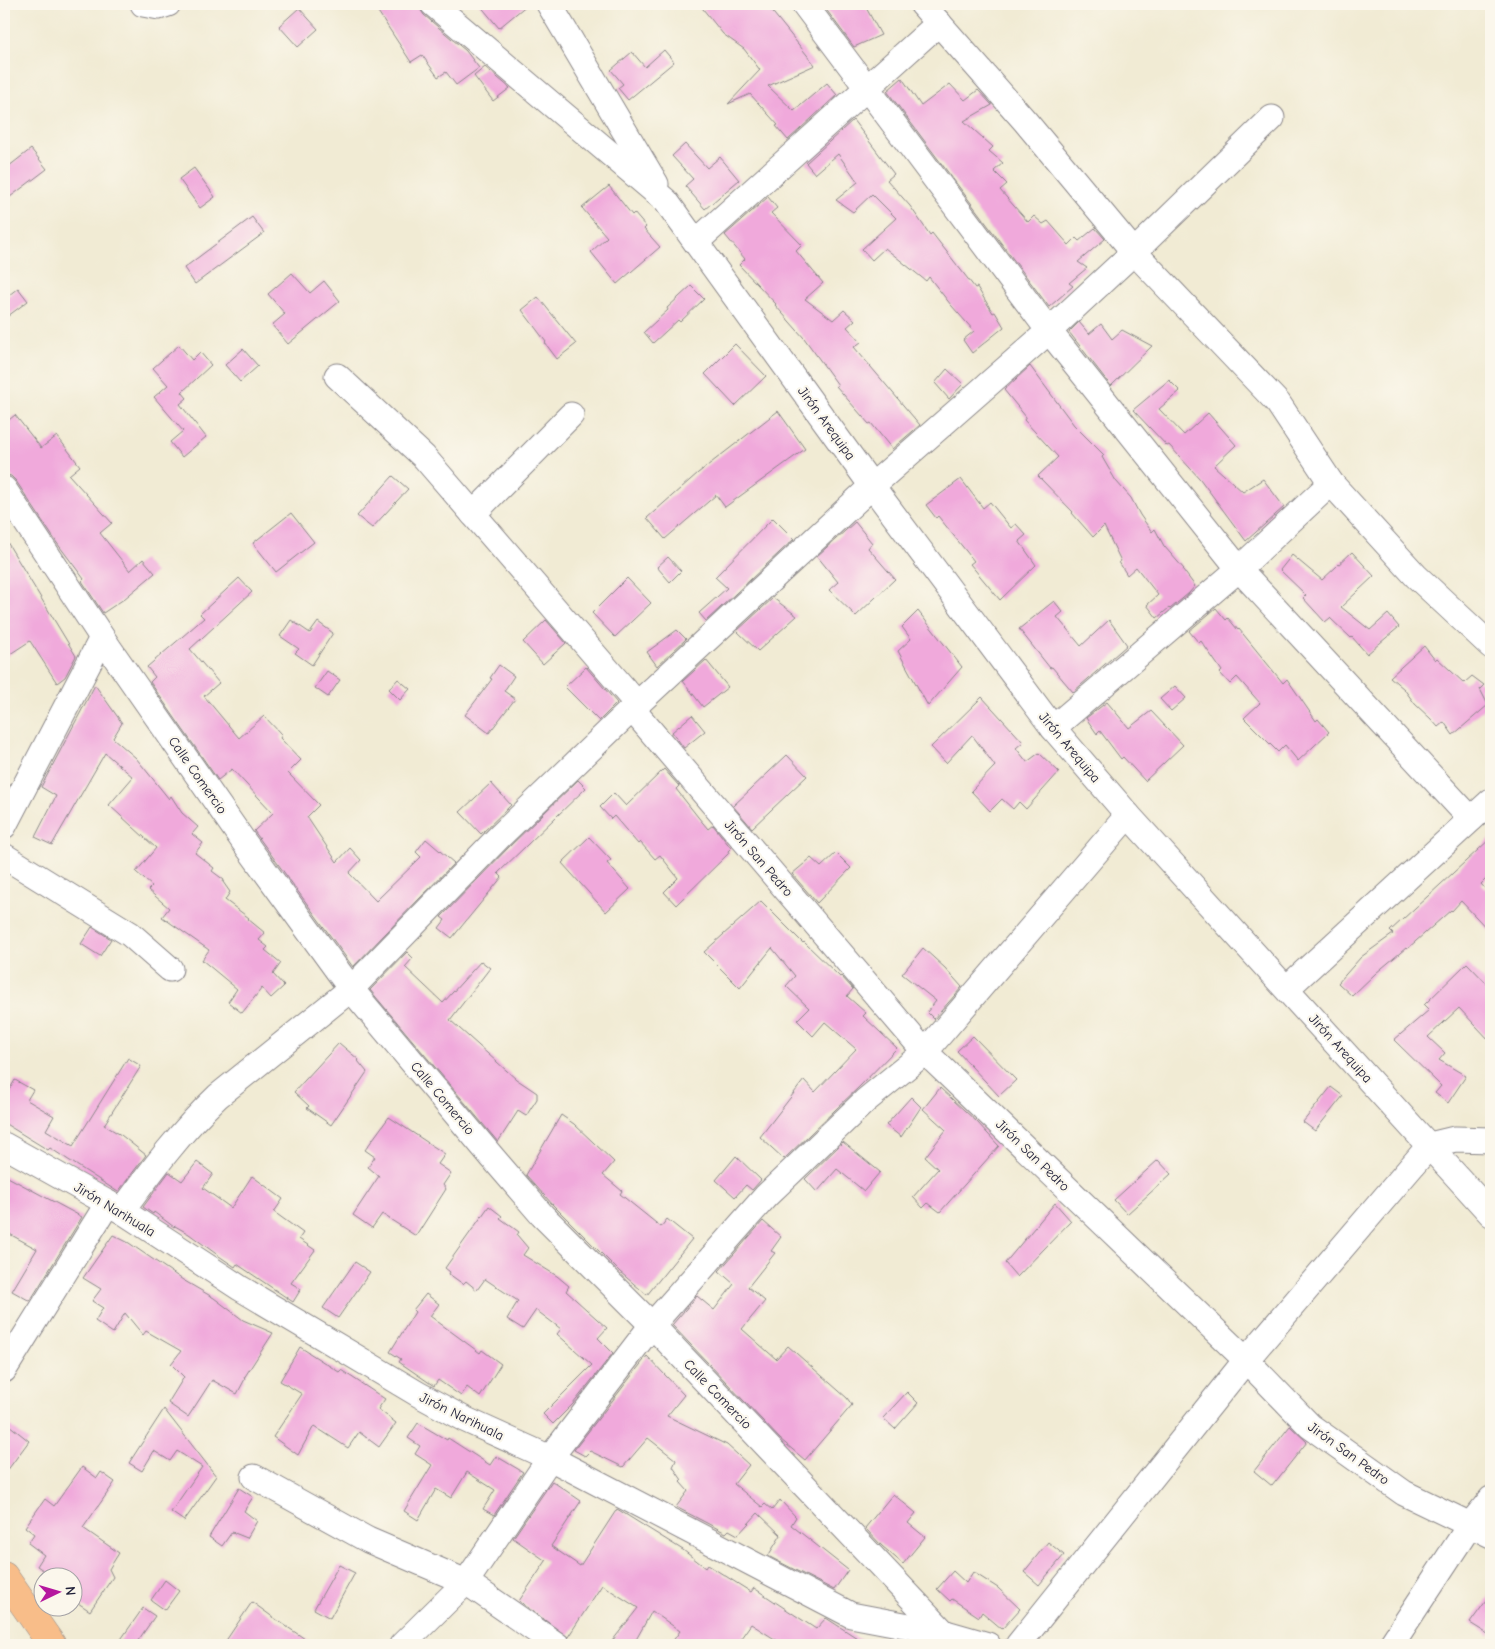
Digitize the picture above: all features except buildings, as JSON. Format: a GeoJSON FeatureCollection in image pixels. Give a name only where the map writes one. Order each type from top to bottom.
{"type":"FeatureCollection","features":[{"type":"Feature","properties":{"kind":"main road"},"geometry":{"type":"LineString","coordinates":[[4,1576],[52,1645]]}},
{"type":"Feature","properties":{"kind":"street"},"geometry":{"type":"LineString","coordinates":[[143,4],[159,7],[168,4]]}},
{"type":"Feature","properties":{"kind":"street"},"geometry":{"type":"LineString","coordinates":[[433,4],[666,201]]}},
{"type":"Feature","properties":{"kind":"street"},"geometry":{"type":"LineString","coordinates":[[549,4],[666,201]]}},
{"type":"Feature","properties":{"kind":"street"},"geometry":{"type":"LineString","coordinates":[[804,4],[868,86],[1049,331],[1239,569],[1471,818]]}},
{"type":"Feature","properties":{"kind":"street"},"geometry":{"type":"LineString","coordinates":[[922,4],[1134,252],[1278,403],[1331,483],[1416,576],[1491,646]]}},
{"type":"Feature","properties":{"kind":"street"},"geometry":{"type":"LineString","coordinates":[[696,242],[939,22]]}},
{"type":"Feature","properties":{"kind":"street"},"geometry":{"type":"LineString","coordinates":[[4,1370],[115,1207],[200,1112],[352,988],[499,837],[635,707],[872,486],[1049,331],[1134,252],[1272,118]]}},
{"type":"Feature","properties":{"kind":"street","name":"Jirón Arequipa"},"geometry":{"type":"LineString","coordinates":[[666,201],[872,486],[1053,728],[1128,815],[1288,988],[1491,1214]]}},
{"type":"Feature","properties":{"kind":"street","name":"Jirón San Pedro"},"geometry":{"type":"LineString","coordinates":[[337,376],[424,457],[925,1052],[1246,1360],[1310,1426],[1404,1493],[1481,1530]]}},
{"type":"Feature","properties":{"kind":"street"},"geometry":{"type":"LineString","coordinates":[[472,514],[571,415]]}},
{"type":"Feature","properties":{"kind":"street"},"geometry":{"type":"LineString","coordinates":[[1053,728],[1239,569],[1331,483]]}},
{"type":"Feature","properties":{"kind":"street","name":"Calle Comercio"},"geometry":{"type":"LineString","coordinates":[[4,489],[102,638],[244,842],[352,988],[542,1215],[652,1326],[951,1639]]}},
{"type":"Feature","properties":{"kind":"street"},"geometry":{"type":"LineString","coordinates":[[4,826],[102,638]]}},
{"type":"Feature","properties":{"kind":"street"},"geometry":{"type":"LineString","coordinates":[[1288,988],[1491,801]]}},
{"type":"Feature","properties":{"kind":"street"},"geometry":{"type":"LineString","coordinates":[[402,1645],[466,1582],[550,1458],[652,1326],[766,1196],[865,1101],[925,1052],[1128,815]]}},
{"type":"Feature","properties":{"kind":"street"},"geometry":{"type":"LineString","coordinates":[[4,856],[130,934],[170,969]]}},
{"type":"Feature","properties":{"kind":"street"},"geometry":{"type":"LineString","coordinates":[[1018,1645],[1246,1360],[1430,1146],[1455,1139],[1491,1140]]}},
{"type":"Feature","properties":{"kind":"street","name":"Jirón Narihuala"},"geometry":{"type":"LineString","coordinates":[[4,1145],[115,1207],[240,1288],[418,1394],[464,1419],[550,1458],[851,1615],[951,1639],[988,1645]]}},
{"type":"Feature","properties":{"kind":"street"},"geometry":{"type":"LineString","coordinates":[[254,1477],[368,1540],[466,1582],[556,1645]]}},
{"type":"Feature","properties":{"kind":"street"},"geometry":{"type":"LineString","coordinates":[[1391,1645],[1481,1530],[1491,1499]]}}]}
